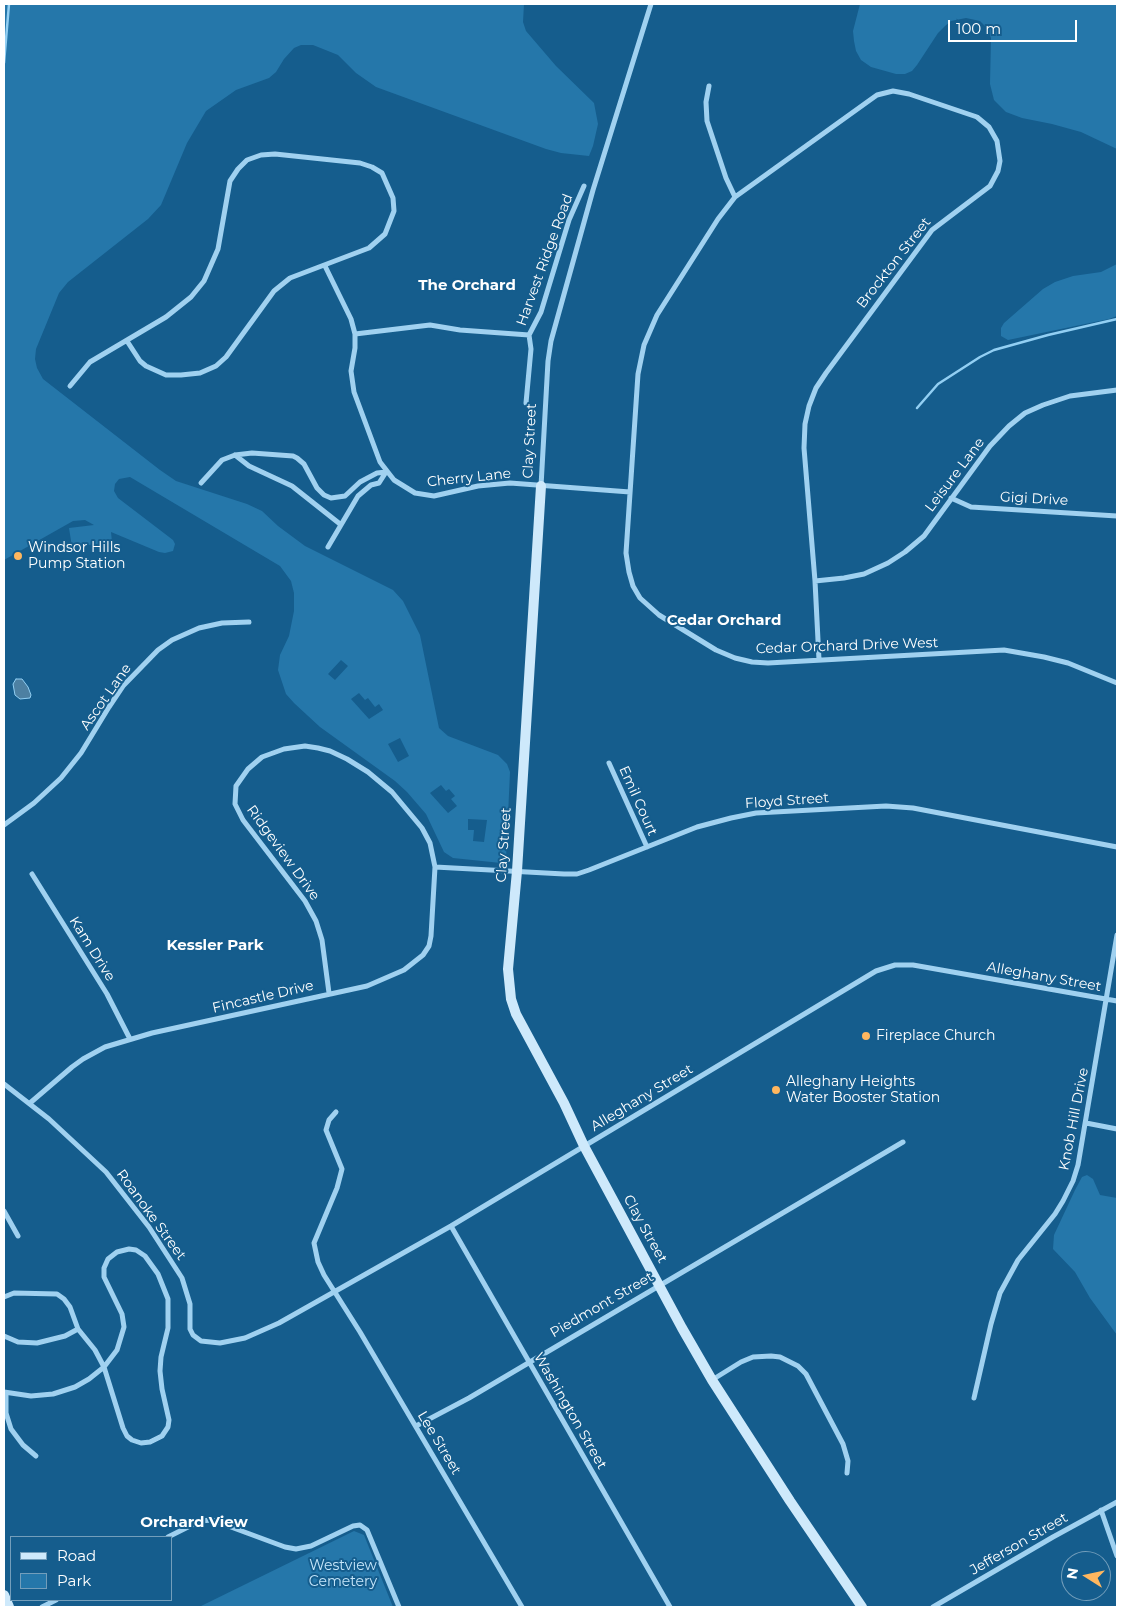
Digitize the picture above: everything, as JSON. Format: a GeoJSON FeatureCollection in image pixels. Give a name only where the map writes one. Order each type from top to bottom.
{"type":"FeatureCollection","features":[{"type":"Feature","properties":{"kind":"street","name":"Clay Street"},"geometry":{"type":"LineString","coordinates":[[651,4],[593,190],[551,341],[548,361],[516,871],[508,969],[509,988],[516,1014],[564,1103],[584,1146],[682,1328],[712,1380],[806,1526],[862,1607]]}},
{"type":"Feature","properties":{"kind":"street"},"geometry":{"type":"LineString","coordinates":[[709,86],[706,102],[707,121],[726,178],[735,196]]}},
{"type":"Feature","properties":{"kind":"street","name":"Brockton Street"},"geometry":{"type":"LineString","coordinates":[[630,492],[638,374],[644,345],[657,315],[718,219],[735,196],[870,100],[885,92],[893,91],[909,94],[977,117],[989,127],[997,141],[999,150],[998,171],[990,186],[932,230],[816,388],[807,415],[804,448],[815,581],[819,660]]}},
{"type":"Feature","properties":{"kind":"street"},"geometry":{"type":"LineString","coordinates":[[70,386],[90,362],[178,309],[204,281],[218,249],[230,181],[238,169],[248,160],[261,155],[276,154],[360,163],[372,166],[382,173],[392,198],[394,211],[385,234],[369,248],[290,278],[274,291],[226,357],[216,366],[200,373],[181,376],[166,375],[153,370],[140,361],[127,341]]}},
{"type":"Feature","properties":{"kind":"street","name":"Harvest Ridge Road"},"geometry":{"type":"LineString","coordinates":[[526,402],[531,349],[529,335],[541,312],[569,220],[584,186]]}},
{"type":"Feature","properties":{"kind":"street","name":"Cherry Lane"},"geometry":{"type":"LineString","coordinates":[[325,266],[351,319],[355,334],[355,348],[351,371],[354,392],[380,462],[386,472],[398,483],[415,493],[434,496],[478,486],[500,484],[630,492]]}},
{"type":"Feature","properties":{"kind":"street"},"geometry":{"type":"LineString","coordinates":[[355,334],[430,325],[460,330],[529,335]]}},
{"type":"Feature","properties":{"kind":"street","name":"Leisure Lane"},"geometry":{"type":"LineString","coordinates":[[815,581],[864,574],[888,563],[905,552],[924,536],[990,446],[1009,426],[1026,413],[1070,396],[1117,390]]}},
{"type":"Feature","properties":{"kind":"street"},"geometry":{"type":"LineString","coordinates":[[200,483],[222,460],[252,452],[293,456],[304,464],[317,488],[324,495],[331,498],[345,496],[360,482],[377,473],[386,472]]}},
{"type":"Feature","properties":{"kind":"street"},"geometry":{"type":"LineString","coordinates":[[236,455],[249,466],[292,486],[340,524]]}},
{"type":"Feature","properties":{"kind":"street"},"geometry":{"type":"LineString","coordinates":[[328,547],[358,496],[371,485],[379,483],[386,472]]}},
{"type":"Feature","properties":{"kind":"street","name":"Cedar Orchard Drive West"},"geometry":{"type":"LineString","coordinates":[[630,492],[626,553],[633,586],[640,598],[659,615],[716,650],[735,658],[768,663],[1004,650],[1060,661],[1117,683]]}},
{"type":"Feature","properties":{"kind":"street","name":"Gigi Drive"},"geometry":{"type":"LineString","coordinates":[[951,498],[971,507],[1117,516]]}},
{"type":"Feature","properties":{"kind":"street","name":"Ascot Lane"},"geometry":{"type":"LineString","coordinates":[[4,823],[34,803],[61,778],[81,753],[123,686],[158,650],[172,640],[199,628],[222,623],[249,622]]}},
{"type":"Feature","properties":{"kind":"street","name":"Ridgeview Drive"},"geometry":{"type":"LineString","coordinates":[[330,993],[322,940],[313,916],[237,810],[235,800],[236,786],[244,774],[262,757],[284,749],[305,746],[335,753],[368,772],[404,805],[427,837],[435,867]]}},
{"type":"Feature","properties":{"kind":"street","name":"Emil Court"},"geometry":{"type":"LineString","coordinates":[[609,763],[647,847]]}},
{"type":"Feature","properties":{"kind":"street","name":"Floyd Street"},"geometry":{"type":"LineString","coordinates":[[435,867],[577,874],[698,827],[756,813],[886,806],[913,808],[1117,847]]}},
{"type":"Feature","properties":{"kind":"street","name":"Fincastle Drive"},"geometry":{"type":"LineString","coordinates":[[30,1103],[83,1059],[104,1047],[130,1039],[377,982],[404,970],[424,955],[429,946],[435,867]]}},
{"type":"Feature","properties":{"kind":"street","name":"Kam Drive"},"geometry":{"type":"LineString","coordinates":[[32,874],[107,994],[130,1039]]}},
{"type":"Feature","properties":{"kind":"street","name":"Knob Hill Drive"},"geometry":{"type":"LineString","coordinates":[[974,1398],[1000,1293],[1018,1260],[1055,1214],[1066,1195],[1078,1165],[1117,935]]}},
{"type":"Feature","properties":{"kind":"street","name":"Alleghany Street"},"geometry":{"type":"LineString","coordinates":[[199,1340],[207,1343],[220,1343],[254,1336],[335,1292],[451,1226],[867,975],[885,967],[913,965],[1117,1001]]}},
{"type":"Feature","properties":{"kind":"street","name":"Roanoke Street"},"geometry":{"type":"LineString","coordinates":[[4,1084],[49,1119],[106,1172],[149,1227],[185,1285],[190,1304],[190,1329],[194,1337],[199,1340]]}},
{"type":"Feature","properties":{"kind":"street","name":"Lee Street"},"geometry":{"type":"LineString","coordinates":[[336,1112],[329,1120],[326,1130],[342,1170],[337,1188],[314,1243],[318,1262],[522,1607]]}},
{"type":"Feature","properties":{"kind":"street"},"geometry":{"type":"LineString","coordinates":[[1086,1122],[1117,1129]]}},
{"type":"Feature","properties":{"kind":"street","name":"Piedmont Street"},"geometry":{"type":"LineString","coordinates":[[416,1426],[470,1398],[903,1142]]}},
{"type":"Feature","properties":{"kind":"street"},"geometry":{"type":"LineString","coordinates":[[4,1211],[18,1236]]}},
{"type":"Feature","properties":{"kind":"street","name":"Washington Street"},"geometry":{"type":"LineString","coordinates":[[451,1226],[670,1607]]}},
{"type":"Feature","properties":{"kind":"street"},"geometry":{"type":"LineString","coordinates":[[4,1297],[14,1293],[57,1294],[64,1299],[70,1307],[78,1329],[95,1350],[104,1367],[127,1436],[141,1443],[160,1438],[166,1432],[169,1420],[160,1371],[161,1357],[168,1328],[168,1299],[158,1274],[146,1256],[136,1250],[129,1249],[116,1252],[108,1259],[104,1268],[104,1277],[122,1314],[124,1327],[117,1350],[104,1367],[94,1376],[75,1387],[53,1394],[31,1396],[5,1392],[6,1413],[12,1429],[23,1445],[36,1456]]}},
{"type":"Feature","properties":{"kind":"street"},"geometry":{"type":"LineString","coordinates":[[4,1336],[18,1342],[37,1343],[65,1336],[78,1329]]}},
{"type":"Feature","properties":{"kind":"street"},"geometry":{"type":"LineString","coordinates":[[712,1380],[740,1362],[753,1358],[780,1357],[798,1366],[806,1374],[843,1444],[848,1461],[848,1473]]}},
{"type":"Feature","properties":{"kind":"street","name":"Jefferson Street"},"geometry":{"type":"LineString","coordinates":[[933,1607],[1117,1502]]}},
{"type":"Feature","properties":{"kind":"street"},"geometry":{"type":"LineString","coordinates":[[1102,1510],[1117,1556]]}},
{"type":"Feature","properties":{"kind":"street"},"geometry":{"type":"LineString","coordinates":[[170,1536],[200,1521],[212,1520],[285,1547],[303,1549],[353,1526],[363,1526],[367,1530],[399,1607]]}},
{"type":"Feature","properties":{"kind":"street"},"geometry":{"type":"LineString","coordinates":[[4,1595],[9,1607]]}},
{"type":"Feature","properties":{"kind":"street"},"geometry":{"type":"LineString","coordinates":[[944,1600],[948,1607]]}},
{"type":"Feature","properties":{"kind":"street"},"geometry":{"type":"LineString","coordinates":[[42,1607],[54,1601]]}},
{"type":"Feature","properties":{"kind":"green space"},"geometry":{"type":"Polygon","coordinates":[[[4,4],[524,4],[523,22],[526,31],[556,66],[594,103],[598,124],[589,156],[561,153],[546,149],[376,87],[356,73],[338,55],[313,45],[301,45],[294,48],[276,72],[269,78],[236,90],[206,111],[187,143],[161,205],[148,219],[68,282],[59,293],[36,349],[35,359],[43,379],[176,481],[247,504],[262,511],[278,526],[305,546],[393,590],[403,601],[420,635],[439,728],[448,736],[498,755],[507,764],[510,772],[506,859],[501,863],[453,858],[444,852],[426,814],[407,792],[395,781],[320,727],[286,694],[278,670],[280,655],[289,636],[294,611],[294,593],[291,581],[280,566],[130,477],[119,479],[115,484],[114,491],[118,498],[173,540],[175,544],[173,551],[159,552],[111,532],[112,542],[72,547],[69,528],[94,525],[85,520],[73,521],[4,560],[4,4]],[[341,660],[328,674],[335,680],[348,666],[341,660]],[[359,693],[351,699],[369,719],[383,710],[379,704],[375,707],[368,698],[365,700],[359,693]],[[400,738],[388,744],[398,762],[409,756],[400,738]],[[441,785],[430,793],[448,813],[457,806],[451,799],[455,796],[449,789],[446,791],[441,785]],[[468,819],[468,830],[474,830],[473,841],[484,842],[487,820],[468,819]]]}},
{"type":"Feature","properties":{"kind":"green space"},"geometry":{"type":"Polygon","coordinates":[[[860,4],[1117,4],[1117,149],[1081,132],[1022,118],[1006,112],[994,100],[990,84],[991,38],[987,28],[980,21],[966,18],[951,21],[938,33],[912,71],[905,74],[896,74],[871,67],[861,60],[856,51],[854,41],[853,31],[860,4]]]}},
{"type":"Feature","properties":{"kind":"green space"},"geometry":{"type":"Polygon","coordinates":[[[1117,264],[1117,316],[1008,340],[1001,336],[1001,328],[1004,323],[1043,289],[1055,282],[1073,276],[1101,272],[1117,264]]]}},
{"type":"Feature","properties":{"kind":"green space"},"geometry":{"type":"Polygon","coordinates":[[[1087,1175],[1093,1179],[1100,1195],[1117,1198],[1117,1335],[1090,1298],[1075,1272],[1053,1249],[1054,1235],[1082,1177],[1087,1175]]]}},
{"type":"Feature","properties":{"kind":"green space","name":"Westview Cemetery"},"geometry":{"type":"Polygon","coordinates":[[[354,1531],[364,1535],[393,1607],[199,1607],[354,1531]]]}},
{"type":"Feature","properties":{"kind":"shaded area"},"geometry":{"type":"Polygon","coordinates":[[[16,679],[22,679],[28,687],[31,695],[30,698],[20,699],[15,695],[13,684],[16,679]]]}},
{"type":"Feature","properties":{"kind":"waterway"},"geometry":{"type":"LineString","coordinates":[[4,63],[9,4]]}},
{"type":"Feature","properties":{"kind":"waterway"},"geometry":{"type":"LineString","coordinates":[[917,408],[938,384],[994,350],[1117,319]]}},
{"type":"Feature","properties":{"kind":"place","name":"Windsor Hills Pump Station"},"geometry":{"type":"Point","coordinates":[18,556]}},
{"type":"Feature","properties":{"kind":"place","name":"Fireplace Church"},"geometry":{"type":"Point","coordinates":[866,1036]}},
{"type":"Feature","properties":{"kind":"place","name":"Alleghany Heights Water Booster Station"},"geometry":{"type":"Point","coordinates":[776,1090]}},
{"type":"Feature","properties":{"kind":"district","name":"The Orchard"},"geometry":{"type":"Point","coordinates":[467,286]}},
{"type":"Feature","properties":{"kind":"district","name":"Cedar Orchard"},"geometry":{"type":"Point","coordinates":[724,621]}},
{"type":"Feature","properties":{"kind":"district","name":"Kessler Park"},"geometry":{"type":"Point","coordinates":[215,946]}},
{"type":"Feature","properties":{"kind":"district","name":"Orchard View"},"geometry":{"type":"Point","coordinates":[194,1523]}}]}
